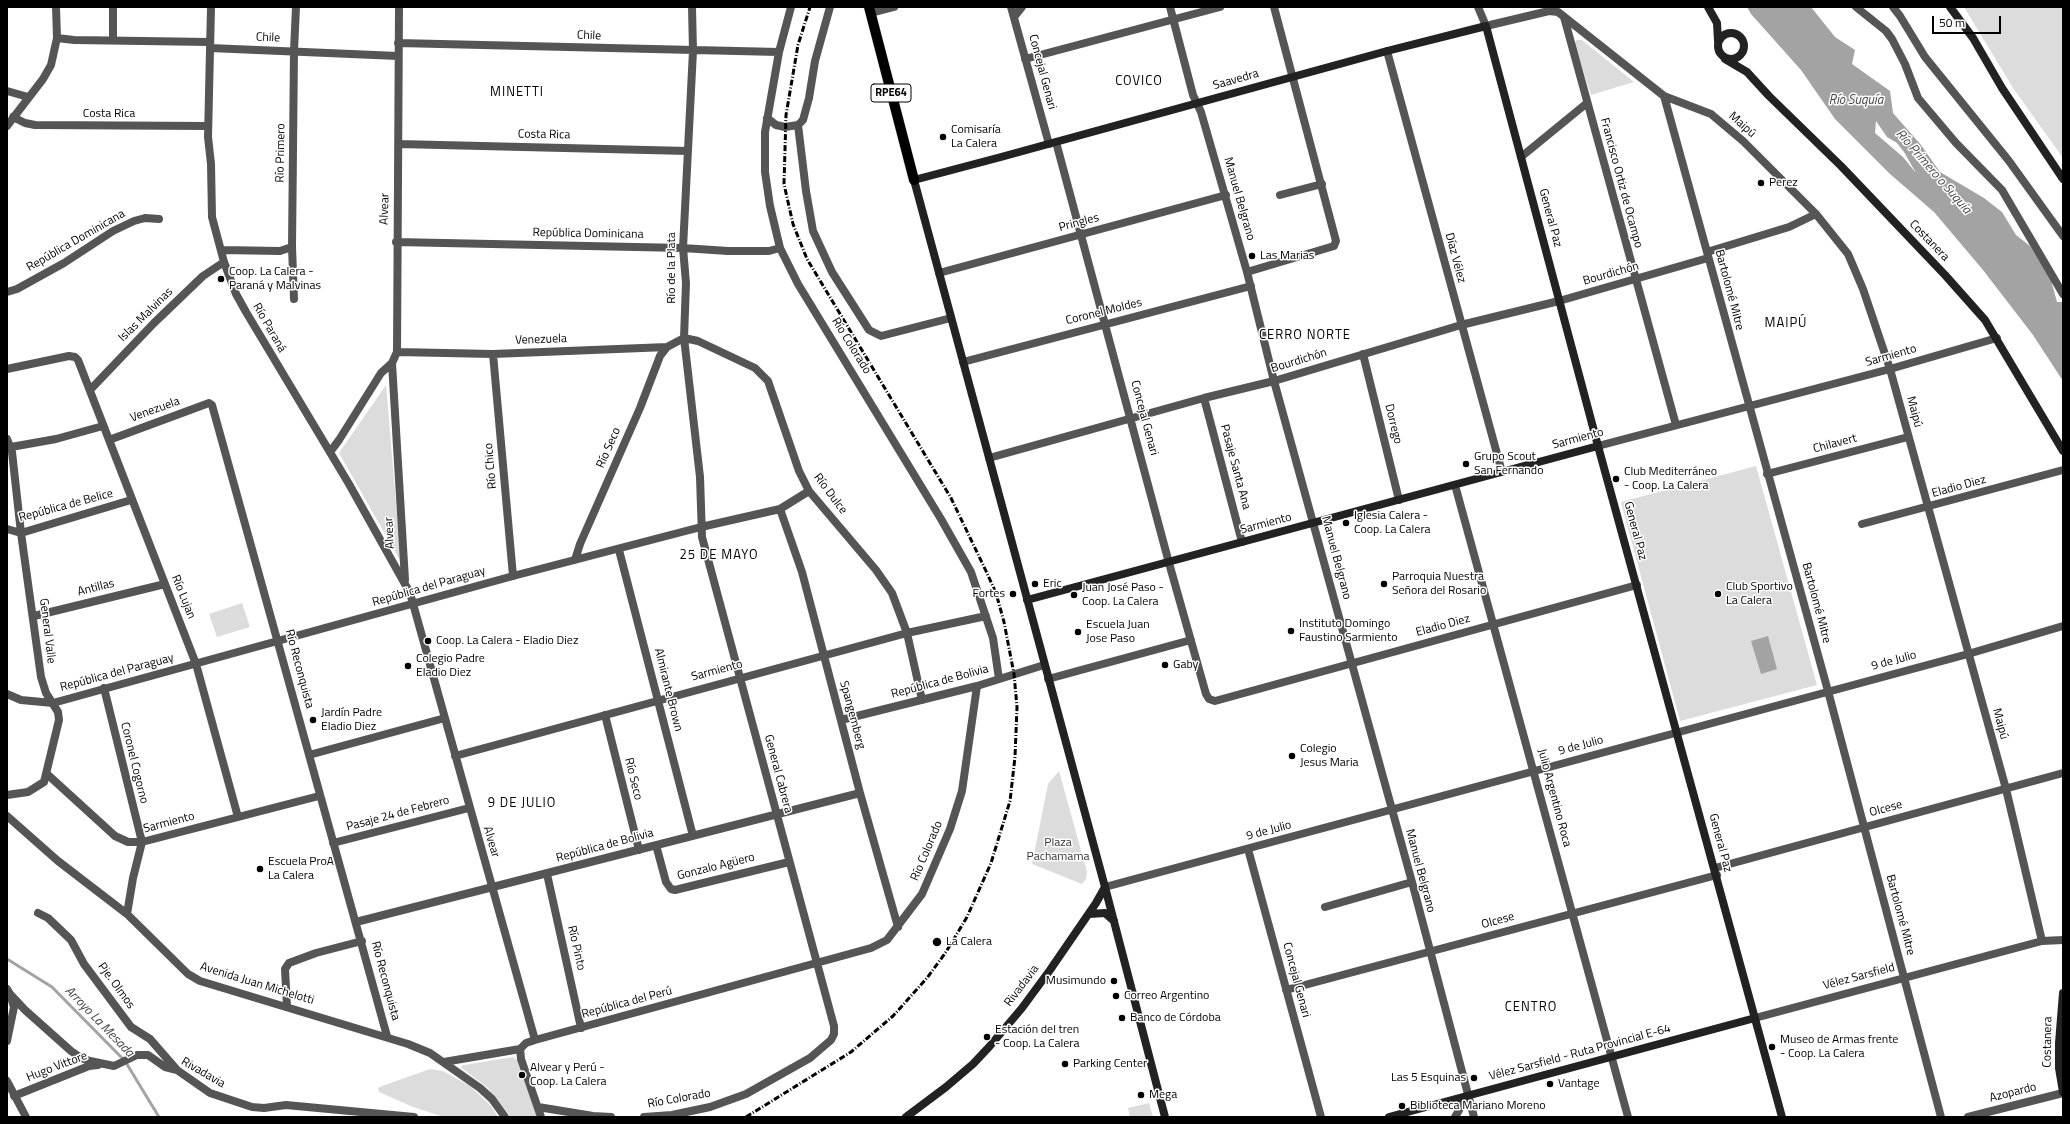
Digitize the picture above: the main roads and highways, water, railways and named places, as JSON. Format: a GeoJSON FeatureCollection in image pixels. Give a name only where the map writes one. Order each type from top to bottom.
{"type":"FeatureCollection","features":[{"type":"Feature","properties":{"kind":"main road","name":"RPE64"},"geometry":{"type":"LineString","coordinates":[[870,10],[914,180]]}},
{"type":"Feature","properties":{"kind":"water","name":"Río Suquía"},"geometry":{"type":"Polygon","coordinates":[[[1747,7],[1811,7],[1835,37],[1855,50],[1852,64],[1890,91],[1893,113],[1921,145],[1940,172],[1984,198],[2002,212],[2016,235],[2030,246],[2051,280],[2057,302],[2063,302],[2063,381],[2033,335],[1983,270],[1934,212],[1890,174],[1835,119],[1801,70],[1751,14],[1747,7]],[[1876,121],[1875,133],[1903,157],[1916,173],[1897,143],[1887,137],[1876,121]]]}},
{"type":"Feature","properties":{"kind":"water"},"geometry":{"type":"Polygon","coordinates":[[[1768,636],[1777,669],[1761,674],[1751,641],[1768,636]]]}},
{"type":"Feature","properties":{"kind":"waterway","name":"Arroyo La Mesada"},"geometry":{"type":"LineString","coordinates":[[7,959],[52,987],[125,1061],[159,1117]]}},
{"type":"Feature","properties":{"kind":"railway"},"geometry":{"type":"LineString","coordinates":[[746,1117],[851,1052],[893,1016],[927,978],[946,952],[967,917],[991,863],[1010,801],[1015,757],[1017,707],[1014,674],[1004,622],[996,593],[951,498],[807,259],[793,224],[784,184],[786,115],[798,45],[810,7]]}},
{"type":"Feature","properties":{"kind":"place","name":"Comisaría La Calera"},"geometry":{"type":"Point","coordinates":[943,137]}},
{"type":"Feature","properties":{"kind":"place","name":"Perez"},"geometry":{"type":"Point","coordinates":[1761,183]}},
{"type":"Feature","properties":{"kind":"place","name":"Las Marias"},"geometry":{"type":"Point","coordinates":[1252,256]}},
{"type":"Feature","properties":{"kind":"place","name":"Coop. La Calera - Paraná y Malvinas"},"geometry":{"type":"Point","coordinates":[221,279]}},
{"type":"Feature","properties":{"kind":"place","name":"Grupo Scout San Fernando"},"geometry":{"type":"Point","coordinates":[1466,464]}},
{"type":"Feature","properties":{"kind":"place","name":"Club Mediterráneo - Coop. La Calera"},"geometry":{"type":"Point","coordinates":[1616,479]}},
{"type":"Feature","properties":{"kind":"place","name":"Iglesia Calera - Coop. La Calera"},"geometry":{"type":"Point","coordinates":[1346,523]}},
{"type":"Feature","properties":{"kind":"place","name":"Eric"},"geometry":{"type":"Point","coordinates":[1035,584]}},
{"type":"Feature","properties":{"kind":"place","name":"Parroquia Nuestra Señora del Rosario"},"geometry":{"type":"Point","coordinates":[1384,584]}},
{"type":"Feature","properties":{"kind":"place","name":"Fortes"},"geometry":{"type":"Point","coordinates":[1013,594]}},
{"type":"Feature","properties":{"kind":"place","name":"Club Sportivo La Calera"},"geometry":{"type":"Point","coordinates":[1718,594]}},
{"type":"Feature","properties":{"kind":"place","name":"Juan José Paso - Coop. La Calera"},"geometry":{"type":"Point","coordinates":[1074,595]}},
{"type":"Feature","properties":{"kind":"place","name":"Instituto Domingo Faustino Sarmiento"},"geometry":{"type":"Point","coordinates":[1291,631]}},
{"type":"Feature","properties":{"kind":"place","name":"Escuela Juan Jose Paso"},"geometry":{"type":"Point","coordinates":[1078,632]}},
{"type":"Feature","properties":{"kind":"place","name":"Coop. La Calera - Eladio Diez"},"geometry":{"type":"Point","coordinates":[428,641]}},
{"type":"Feature","properties":{"kind":"place","name":"Gaby"},"geometry":{"type":"Point","coordinates":[1165,665]}},
{"type":"Feature","properties":{"kind":"place","name":"Colegio Padre Eladio Diez"},"geometry":{"type":"Point","coordinates":[408,666]}},
{"type":"Feature","properties":{"kind":"place","name":"Jardín Padre Eladio Diez"},"geometry":{"type":"Point","coordinates":[313,720]}},
{"type":"Feature","properties":{"kind":"place","name":"Colegio Jesus Maria"},"geometry":{"type":"Point","coordinates":[1292,756]}},
{"type":"Feature","properties":{"kind":"place","name":"Escuela ProA La Calera"},"geometry":{"type":"Point","coordinates":[260,869]}},
{"type":"Feature","properties":{"kind":"place","name":"La Calera"},"geometry":{"type":"Point","coordinates":[937,942]}},
{"type":"Feature","properties":{"kind":"place","name":"Musimundo"},"geometry":{"type":"Point","coordinates":[1114,981]}},
{"type":"Feature","properties":{"kind":"place","name":"Correo Argentino"},"geometry":{"type":"Point","coordinates":[1116,996]}},
{"type":"Feature","properties":{"kind":"place","name":"Banco de Córdoba"},"geometry":{"type":"Point","coordinates":[1122,1018]}},
{"type":"Feature","properties":{"kind":"place","name":"Estación del tren - Coop. La Calera"},"geometry":{"type":"Point","coordinates":[987,1037]}},
{"type":"Feature","properties":{"kind":"place","name":"Museo de Armas frente - Coop. La Calera"},"geometry":{"type":"Point","coordinates":[1772,1047]}},
{"type":"Feature","properties":{"kind":"place","name":"Parking Center"},"geometry":{"type":"Point","coordinates":[1065,1064]}},
{"type":"Feature","properties":{"kind":"place","name":"Alvear y Perú - Coop. La Calera"},"geometry":{"type":"Point","coordinates":[522,1075]}},
{"type":"Feature","properties":{"kind":"place","name":"Las 5 Esquinas"},"geometry":{"type":"Point","coordinates":[1474,1078]}},
{"type":"Feature","properties":{"kind":"place","name":"Vantage"},"geometry":{"type":"Point","coordinates":[1550,1084]}},
{"type":"Feature","properties":{"kind":"place","name":"Mega"},"geometry":{"type":"Point","coordinates":[1141,1095]}},
{"type":"Feature","properties":{"kind":"place","name":"Biblioteca Mariano Moreno"},"geometry":{"type":"Point","coordinates":[1402,1106]}},
{"type":"Feature","properties":{"kind":"district","name":"COVICO"},"geometry":{"type":"Point","coordinates":[1139,82]}},
{"type":"Feature","properties":{"kind":"district","name":"MINETTI"},"geometry":{"type":"Point","coordinates":[517,93]}},
{"type":"Feature","properties":{"kind":"district","name":"MAIPÚ"},"geometry":{"type":"Point","coordinates":[1786,324]}},
{"type":"Feature","properties":{"kind":"district","name":"CERRO NORTE"},"geometry":{"type":"Point","coordinates":[1305,336]}},
{"type":"Feature","properties":{"kind":"district","name":"25 DE MAYO"},"geometry":{"type":"Point","coordinates":[719,556]}},
{"type":"Feature","properties":{"kind":"district","name":"9 DE JULIO"},"geometry":{"type":"Point","coordinates":[522,804]}},
{"type":"Feature","properties":{"kind":"district","name":"CENTRO"},"geometry":{"type":"Point","coordinates":[1531,1008]}},
{"type":"Feature","properties":{"kind":"water label","name":"Río Primero o Suquía"},"geometry":{"type":"Point","coordinates":[1933,172]}},
{"type":"Feature","properties":{"kind":"park label","name":"Plaza Pachamama"},"geometry":{"type":"Point","coordinates":[1058,850]}}]}
